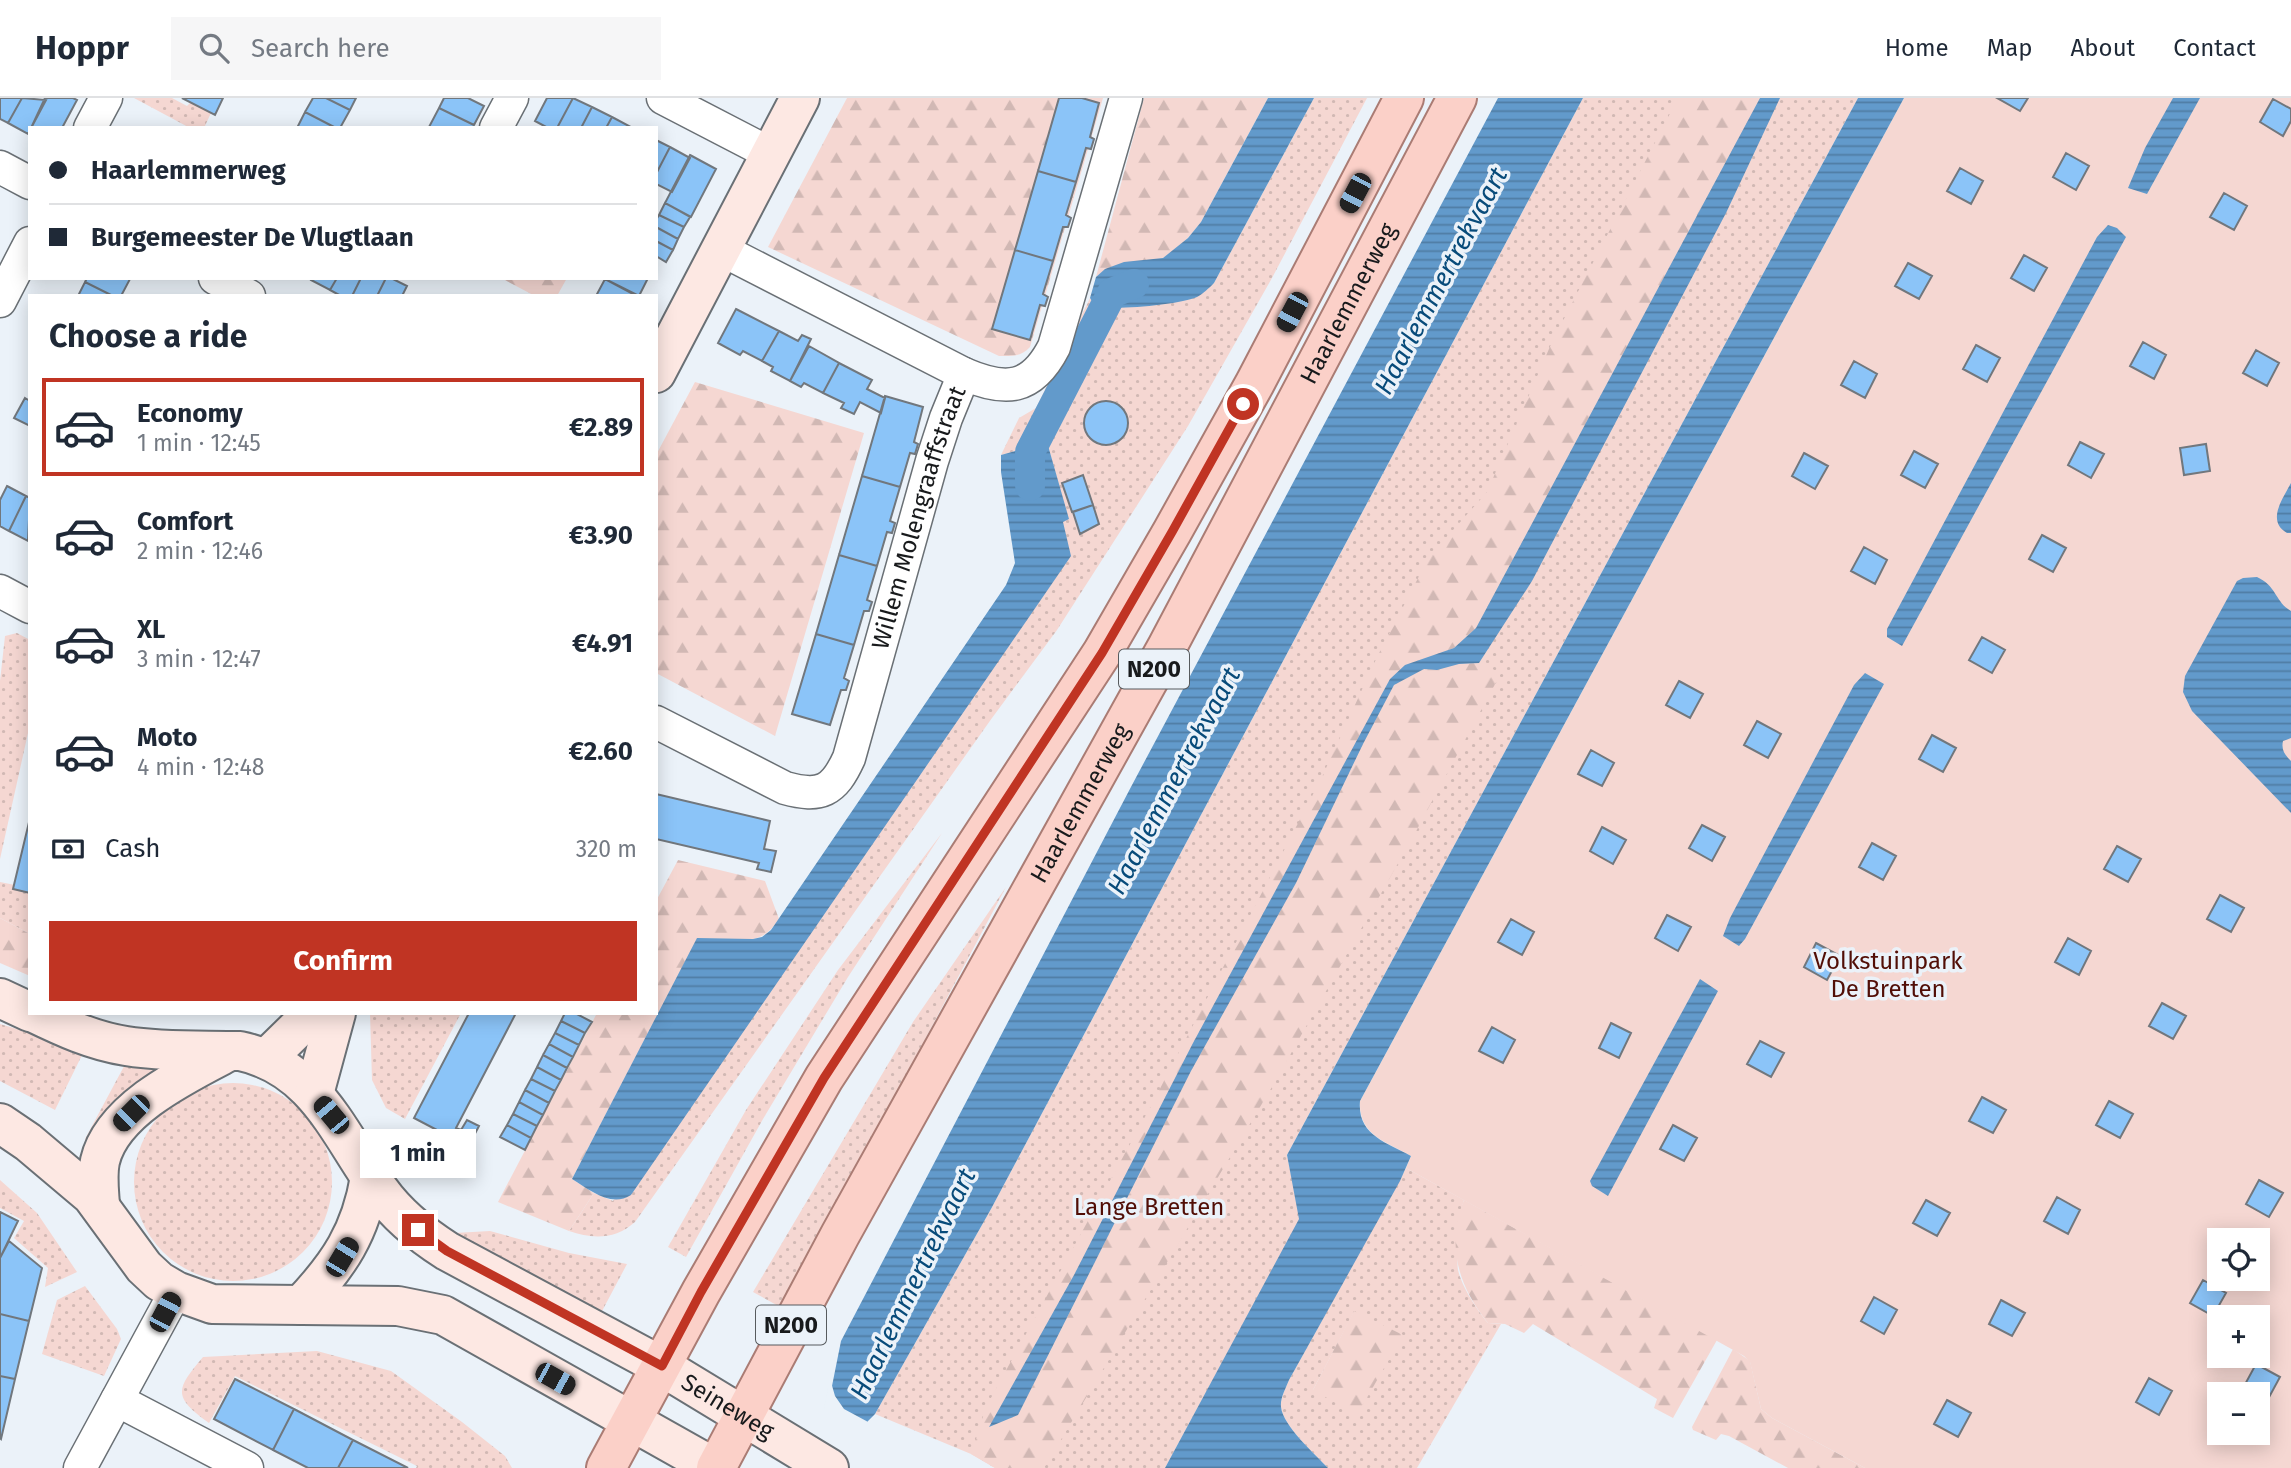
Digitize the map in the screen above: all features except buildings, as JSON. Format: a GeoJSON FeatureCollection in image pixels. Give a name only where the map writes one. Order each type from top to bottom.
{"type":"FeatureCollection","features":[{"type":"Feature","properties":{"kind":"main road"},"geometry":{"type":"LineString","coordinates":[[658,369],[800,98]]}},
{"type":"Feature","properties":{"kind":"main road","name":"Haarlemmerweg"},"geometry":{"type":"LineString","coordinates":[[606,1468],[701,1292],[824,1078],[1123,617],[1255,383],[1404,98]]}},
{"type":"Feature","properties":{"kind":"main road","name":"Haarlemmerweg"},"geometry":{"type":"LineString","coordinates":[[715,1468],[840,1235],[1167,647],[1457,98]]}},
{"type":"Feature","properties":{"kind":"main road"},"geometry":{"type":"LineString","coordinates":[[0,998],[28,1010]]}},
{"type":"Feature","properties":{"kind":"main road"},"geometry":{"type":"LineString","coordinates":[[38,1015],[73,1031],[126,1046],[248,1055]]}},
{"type":"Feature","properties":{"kind":"main road"},"geometry":{"type":"LineString","coordinates":[[100,1205],[100,1160],[118,1126],[149,1099],[248,1055],[310,1015]]}},
{"type":"Feature","properties":{"kind":"main road"},"geometry":{"type":"LineString","coordinates":[[314,1094],[334,1015]]}},
{"type":"Feature","properties":{"kind":"main road","name":"Seineweg"},"geometry":{"type":"LineString","coordinates":[[248,1055],[297,1079],[314,1094],[346,1136],[370,1177],[391,1205],[438,1245],[662,1366],[813,1459]]}},
{"type":"Feature","properties":{"kind":"main road"},"geometry":{"type":"LineString","coordinates":[[0,1123],[63,1170],[100,1205],[144,1267],[159,1281],[176,1291],[212,1304],[398,1306],[443,1315],[715,1468]]}},
{"type":"Feature","properties":{"kind":"main road"},"geometry":{"type":"LineString","coordinates":[[301,1304],[331,1272],[351,1241],[363,1211],[370,1177]]}},
{"type":"Feature","properties":{"kind":"street"},"geometry":{"type":"LineString","coordinates":[[91,126],[106,98]]}},
{"type":"Feature","properties":{"kind":"street"},"geometry":{"type":"LineString","coordinates":[[497,126],[512,98]]}},
{"type":"Feature","properties":{"kind":"street"},"geometry":{"type":"LineString","coordinates":[[663,98],[771,154]]}},
{"type":"Feature","properties":{"kind":"street","name":"Willem Molengraaffstraat"},"geometry":{"type":"LineString","coordinates":[[658,723],[785,788],[802,793],[818,793],[831,786],[841,774],[849,758],[932,461],[964,373],[994,384],[1015,384],[1031,379],[1046,363],[1054,347],[1126,98]]}},
{"type":"Feature","properties":{"kind":"street"},"geometry":{"type":"LineString","coordinates":[[0,167],[28,182]]}},
{"type":"Feature","properties":{"kind":"street"},"geometry":{"type":"LineString","coordinates":[[0,302],[28,247]]}},
{"type":"Feature","properties":{"kind":"street"},"geometry":{"type":"LineString","coordinates":[[720,249],[964,373]]}},
{"type":"Feature","properties":{"kind":"street"},"geometry":{"type":"LineString","coordinates":[[219,280],[245,294]]}},
{"type":"Feature","properties":{"kind":"street"},"geometry":{"type":"LineString","coordinates":[[0,592],[28,606]]}},
{"type":"Feature","properties":{"kind":"street"},"geometry":{"type":"LineString","coordinates":[[80,1468],[176,1291]]}},
{"type":"Feature","properties":{"kind":"street"},"geometry":{"type":"LineString","coordinates":[[117,1400],[236,1466]]}},
{"type":"Feature","properties":{"kind":"green space"},"geometry":{"type":"Polygon","coordinates":[[[134,98],[172,98],[187,106],[191,102],[211,113],[205,126],[186,126],[134,98]]]}},
{"type":"Feature","properties":{"kind":"green space"},"geometry":{"type":"Polygon","coordinates":[[[847,98],[1103,98],[1030,347],[1023,353],[999,356],[768,247],[847,98]]]}},
{"type":"Feature","properties":{"kind":"green space"},"geometry":{"type":"Polygon","coordinates":[[[1144,98],[1268,98],[1201,222],[1188,238],[1165,257],[1119,265],[1096,277],[1144,98]]]}},
{"type":"Feature","properties":{"kind":"green space"},"geometry":{"type":"Polygon","coordinates":[[[1314,98],[1367,98],[1272,278],[1188,426],[1057,630],[635,1222],[611,1235],[586,1236],[569,1231],[594,1193],[613,1201],[1063,521],[1068,519],[1047,442],[1001,455],[1019,418],[1036,408],[1090,298],[1094,304],[1103,307],[1177,302],[1214,283],[1314,98]]]}},
{"type":"Feature","properties":{"kind":"green space","name":"Lange Bretten"},"geometry":{"type":"Polygon","coordinates":[[[1583,98],[1858,98],[1287,1155],[1300,1219],[1165,1468],[995,1468],[971,1454],[875,1414],[991,1209],[1583,98]]]}},
{"type":"Feature","properties":{"kind":"green space"},"geometry":{"type":"Polygon","coordinates":[[[1678,98],[1760,98],[1476,628],[1454,648],[1405,665],[1390,679],[1193,1043],[1074,1275],[990,1427],[1018,1415],[1191,1071],[1296,883],[1394,685],[1424,669],[1437,670],[1459,664],[1479,663],[1501,673],[1414,835],[1272,1087],[1044,1468],[995,1468],[971,1454],[986,1407],[1152,1104],[1321,779],[1377,657],[1429,557],[1487,492],[1552,342],[1678,98]]]}},
{"type":"Feature","properties":{"kind":"green space","name":"Volkstuinpark De Bretten"},"geometry":{"type":"Polygon","coordinates":[[[1904,98],[2291,98],[2291,1468],[1865,1468],[1772,1418],[1761,1409],[1750,1362],[1744,1356],[1406,1168],[1411,1156],[1375,1136],[1364,1122],[1360,1101],[1904,98]]]}},
{"type":"Feature","properties":{"kind":"green space"},"geometry":{"type":"Polygon","coordinates":[[[505,280],[566,280],[558,294],[531,294],[505,280]]]}},
{"type":"Feature","properties":{"kind":"green space"},"geometry":{"type":"Polygon","coordinates":[[[695,382],[864,433],[775,736],[658,674],[658,451],[695,382]]]}},
{"type":"Feature","properties":{"kind":"green space"},"geometry":{"type":"Polygon","coordinates":[[[17,633],[28,639],[28,733],[0,859],[0,681],[5,636],[17,633]]]}},
{"type":"Feature","properties":{"kind":"green space"},"geometry":{"type":"Polygon","coordinates":[[[942,833],[848,977],[763,1119],[686,1257],[668,1247],[746,1110],[838,970],[942,833]]]}},
{"type":"Feature","properties":{"kind":"green space"},"geometry":{"type":"Polygon","coordinates":[[[678,860],[765,881],[779,919],[768,932],[753,939],[697,939],[658,1014],[658,897],[678,860]]]}},
{"type":"Feature","properties":{"kind":"green space"},"geometry":{"type":"Polygon","coordinates":[[[0,882],[28,888],[28,933],[0,918],[0,882]]]}},
{"type":"Feature","properties":{"kind":"green space"},"geometry":{"type":"Polygon","coordinates":[[[1006,887],[782,1308],[753,1292],[913,1022],[1006,887]]]}},
{"type":"Feature","properties":{"kind":"green space"},"geometry":{"type":"Polygon","coordinates":[[[0,918],[28,933],[28,975],[0,963],[0,918]]]}},
{"type":"Feature","properties":{"kind":"green space"},"geometry":{"type":"Polygon","coordinates":[[[370,1015],[460,1015],[405,1119],[386,1108],[372,1080],[370,1015]]]}},
{"type":"Feature","properties":{"kind":"green space"},"geometry":{"type":"Polygon","coordinates":[[[596,1015],[657,1015],[572,1179],[594,1193],[569,1231],[498,1202],[596,1015]]]}},
{"type":"Feature","properties":{"kind":"green space"},"geometry":{"type":"Polygon","coordinates":[[[0,1024],[85,1049],[55,1110],[0,1081],[0,1024]]]}},
{"type":"Feature","properties":{"kind":"green space"},"geometry":{"type":"Polygon","coordinates":[[[129,1057],[177,1060],[91,1146],[85,1139],[129,1057]]]}},
{"type":"Feature","properties":{"kind":"green space"},"geometry":{"type":"Polygon","coordinates":[[[233,1083],[252,1084],[271,1090],[288,1099],[303,1112],[316,1127],[325,1144],[331,1163],[331,1201],[325,1220],[316,1237],[303,1252],[288,1265],[271,1274],[252,1280],[233,1281],[214,1280],[195,1274],[178,1265],[163,1252],[150,1237],[141,1220],[135,1201],[134,1182],[135,1163],[141,1144],[150,1127],[163,1112],[178,1099],[195,1090],[214,1084],[233,1083]]]}},
{"type":"Feature","properties":{"kind":"green space"},"geometry":{"type":"Polygon","coordinates":[[[1406,1168],[1464,1200],[1458,1235],[1460,1277],[1466,1291],[1488,1323],[1501,1324],[1417,1468],[1328,1468],[1300,1439],[1283,1415],[1281,1400],[1289,1380],[1406,1168]],[[1354,1312],[1313,1390],[1402,1335],[1354,1312]]]}},
{"type":"Feature","properties":{"kind":"green space"},"geometry":{"type":"Polygon","coordinates":[[[0,1180],[37,1213],[77,1272],[45,1287],[48,1268],[14,1238],[24,1221],[0,1208],[0,1180]]]}},
{"type":"Feature","properties":{"kind":"green space"},"geometry":{"type":"Polygon","coordinates":[[[1464,1200],[1717,1340],[1673,1418],[1654,1408],[1657,1399],[1533,1324],[1524,1333],[1505,1324],[1488,1323],[1469,1294],[1458,1264],[1456,1233],[1464,1200]]]}},
{"type":"Feature","properties":{"kind":"green space"},"geometry":{"type":"Polygon","coordinates":[[[490,1231],[569,1253],[627,1264],[601,1313],[437,1234],[490,1231]]]}},
{"type":"Feature","properties":{"kind":"green space"},"geometry":{"type":"Polygon","coordinates":[[[85,1286],[117,1329],[121,1339],[104,1376],[42,1354],[57,1300],[85,1286]]]}},
{"type":"Feature","properties":{"kind":"green space"},"geometry":{"type":"Polygon","coordinates":[[[1354,1311],[1403,1335],[1357,1415],[1313,1390],[1354,1311]]]}},
{"type":"Feature","properties":{"kind":"green space"},"geometry":{"type":"Polygon","coordinates":[[[1733,1349],[1750,1361],[1761,1409],[1772,1418],[1865,1468],[1788,1468],[1729,1436],[1721,1434],[1716,1440],[1693,1430],[1692,1427],[1733,1349]]]}},
{"type":"Feature","properties":{"kind":"green space"},"geometry":{"type":"Polygon","coordinates":[[[317,1351],[391,1371],[505,1456],[512,1468],[416,1468],[417,1466],[235,1376],[209,1423],[184,1399],[183,1386],[203,1357],[317,1351]]]}},
{"type":"Feature","properties":{"kind":"water"},"geometry":{"type":"Polygon","coordinates":[[[1268,98],[1314,98],[1214,283],[1197,297],[1179,302],[1122,308],[1103,307],[1094,303],[1090,298],[1096,277],[1105,269],[1124,262],[1163,258],[1188,238],[1201,222],[1268,98]]]}},
{"type":"Feature","properties":{"kind":"water","name":"Haarlemmertrekvaart"},"geometry":{"type":"Polygon","coordinates":[[[1498,98],[1583,98],[991,1209],[875,1414],[868,1421],[841,1468],[827,1411],[841,1341],[1132,785],[1498,98]]]}},
{"type":"Feature","properties":{"kind":"water"},"geometry":{"type":"Polygon","coordinates":[[[1760,98],[1780,98],[1726,213],[1532,581],[1479,663],[1459,664],[1437,670],[1424,669],[1394,685],[1296,883],[1191,1071],[1018,1415],[989,1427],[1074,1275],[1193,1043],[1390,679],[1405,665],[1454,648],[1476,628],[1760,98]]]}},
{"type":"Feature","properties":{"kind":"water"},"geometry":{"type":"Polygon","coordinates":[[[1858,98],[1904,98],[1360,1101],[1360,1113],[1368,1130],[1411,1156],[1282,1397],[1281,1407],[1287,1423],[1328,1468],[1165,1468],[1299,1219],[1287,1155],[1858,98]]]}},
{"type":"Feature","properties":{"kind":"water"},"geometry":{"type":"Polygon","coordinates":[[[2173,98],[2200,98],[2147,194],[2128,188],[2145,148],[2173,98]]]}},
{"type":"Feature","properties":{"kind":"water"},"geometry":{"type":"Polygon","coordinates":[[[2108,225],[2117,228],[2126,237],[1902,646],[1887,637],[1887,629],[2097,237],[2108,225]]]}},
{"type":"Feature","properties":{"kind":"water"},"geometry":{"type":"Polygon","coordinates":[[[1047,442],[1069,519],[1063,522],[1071,556],[631,1195],[616,1200],[608,1199],[586,1188],[572,1179],[697,938],[753,939],[762,937],[771,930],[1006,585],[1015,563],[1001,472],[1001,455],[1047,442]]]}},
{"type":"Feature","properties":{"kind":"water"},"geometry":{"type":"Polygon","coordinates":[[[2291,483],[2291,533],[2287,533],[2281,528],[2277,516],[2291,483]]]}},
{"type":"Feature","properties":{"kind":"water"},"geometry":{"type":"Polygon","coordinates":[[[2257,577],[2269,585],[2291,611],[2291,738],[2283,741],[2283,744],[2284,752],[2291,761],[2291,813],[2192,711],[2183,692],[2185,676],[2237,581],[2257,577]]]}},
{"type":"Feature","properties":{"kind":"water"},"geometry":{"type":"Polygon","coordinates":[[[1865,673],[1884,684],[1739,946],[1723,936],[1730,918],[1854,685],[1865,673]]]}},
{"type":"Feature","properties":{"kind":"water"},"geometry":{"type":"Polygon","coordinates":[[[1700,979],[1718,991],[1608,1196],[1592,1186],[1590,1181],[1700,979]]]}},
{"type":"Feature","properties":{"kind":"pier"},"geometry":{"type":"Polygon","coordinates":[[[831,1382],[835,1396],[844,1409],[870,1423],[845,1468],[793,1466],[824,1409],[831,1382]]]}},
{"type":"Feature","properties":{"kind":"waterway"},"geometry":{"type":"LineString","coordinates":[[1030,486],[1030,452],[1112,293],[1134,284]]}},
{"type":"Feature","properties":{"kind":"route"},"geometry":{"type":"LineString","coordinates":[[418,1230],[447,1251],[662,1366],[701,1292],[824,1078],[1102,653],[1243,404]]}}]}
